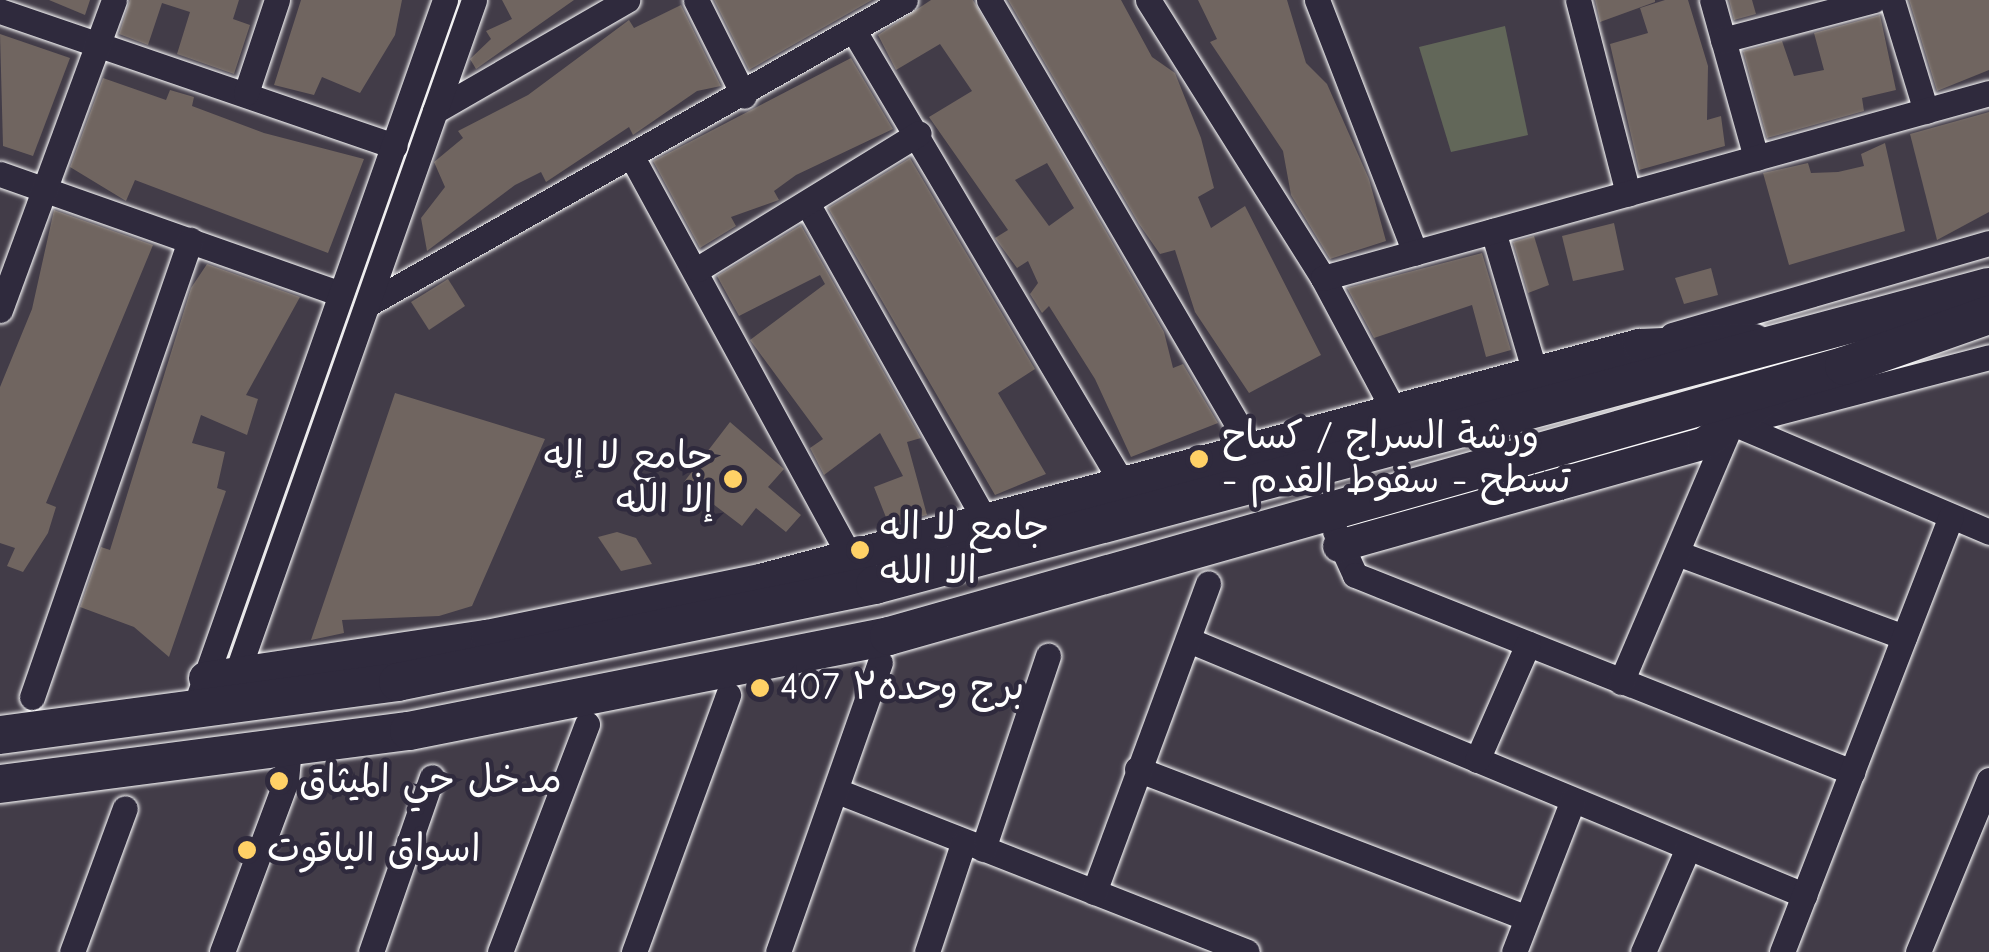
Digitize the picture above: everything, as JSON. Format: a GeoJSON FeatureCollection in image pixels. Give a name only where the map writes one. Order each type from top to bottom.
{"type":"FeatureCollection","features":[{"type":"Feature","properties":{"kind":"highway"},"geometry":{"type":"LineString","coordinates":[[1819,330],[1890,292],[1989,262]]}},
{"type":"Feature","properties":{"kind":"highway"},"geometry":{"type":"LineString","coordinates":[[1989,287],[1017,549],[671,630],[21,721],[17,783],[289,748],[680,680],[1335,530],[1989,316]]}},
{"type":"Feature","properties":{"kind":"highway"},"geometry":{"type":"LineString","coordinates":[[1831,370],[1989,335]]}},
{"type":"Feature","properties":{"kind":"highway"},"geometry":{"type":"LineString","coordinates":[[671,630],[680,680]]}},
{"type":"Feature","properties":{"kind":"main road"},"geometry":{"type":"LineString","coordinates":[[216,692],[852,558],[988,525],[1638,345],[1819,330]]}},
{"type":"Feature","properties":{"kind":"main road"},"geometry":{"type":"LineString","coordinates":[[1335,530],[1703,444],[1831,370]]}},
{"type":"Feature","properties":{"kind":"street"},"geometry":{"type":"LineString","coordinates":[[0,310],[114,0]]}},
{"type":"Feature","properties":{"kind":"street"},"geometry":{"type":"LineString","coordinates":[[246,93],[277,0]]}},
{"type":"Feature","properties":{"kind":"street"},"geometry":{"type":"LineString","coordinates":[[216,692],[341,294],[445,0]]}},
{"type":"Feature","properties":{"kind":"street"},"geometry":{"type":"LineString","coordinates":[[435,111],[626,0]]}},
{"type":"Feature","properties":{"kind":"street"},"geometry":{"type":"LineString","coordinates":[[696,0],[744,96]]}},
{"type":"Feature","properties":{"kind":"street"},"geometry":{"type":"LineString","coordinates":[[368,304],[744,96],[904,0]]}},
{"type":"Feature","properties":{"kind":"street"},"geometry":{"type":"LineString","coordinates":[[989,0],[1253,451]]}},
{"type":"Feature","properties":{"kind":"street"},"geometry":{"type":"LineString","coordinates":[[1317,0],[1416,253]]}},
{"type":"Feature","properties":{"kind":"street"},"geometry":{"type":"LineString","coordinates":[[1578,0],[1628,194]]}},
{"type":"Feature","properties":{"kind":"street"},"geometry":{"type":"LineString","coordinates":[[1712,0],[1756,158]]}},
{"type":"Feature","properties":{"kind":"street"},"geometry":{"type":"LineString","coordinates":[[1723,40],[1874,0]]}},
{"type":"Feature","properties":{"kind":"street"},"geometry":{"type":"LineString","coordinates":[[1892,0],[1926,110]]}},
{"type":"Feature","properties":{"kind":"street"},"geometry":{"type":"LineString","coordinates":[[216,692],[368,304],[470,1]]}},
{"type":"Feature","properties":{"kind":"street"},"geometry":{"type":"LineString","coordinates":[[1159,3],[1323,278],[1394,411]]}},
{"type":"Feature","properties":{"kind":"street"},"geometry":{"type":"LineString","coordinates":[[0,11],[394,146]]}},
{"type":"Feature","properties":{"kind":"street"},"geometry":{"type":"LineString","coordinates":[[854,30],[1125,488]]}},
{"type":"Feature","properties":{"kind":"street"},"geometry":{"type":"LineString","coordinates":[[1323,278],[1989,93]]}},
{"type":"Feature","properties":{"kind":"street"},"geometry":{"type":"LineString","coordinates":[[698,269],[919,134]]}},
{"type":"Feature","properties":{"kind":"street"},"geometry":{"type":"LineString","coordinates":[[632,157],[698,269],[852,558]]}},
{"type":"Feature","properties":{"kind":"street"},"geometry":{"type":"LineString","coordinates":[[0,174],[341,294]]}},
{"type":"Feature","properties":{"kind":"street"},"geometry":{"type":"LineString","coordinates":[[806,202],[988,525]]}},
{"type":"Feature","properties":{"kind":"street"},"geometry":{"type":"LineString","coordinates":[[1492,231],[1535,373]]}},
{"type":"Feature","properties":{"kind":"street"},"geometry":{"type":"LineString","coordinates":[[21,721],[190,240]]}},
{"type":"Feature","properties":{"kind":"street"},"geometry":{"type":"LineString","coordinates":[[1638,345],[1989,243]]}},
{"type":"Feature","properties":{"kind":"street"},"geometry":{"type":"LineString","coordinates":[[1732,425],[1989,357]]}},
{"type":"Feature","properties":{"kind":"street"},"geometry":{"type":"LineString","coordinates":[[1732,425],[1989,532]]}},
{"type":"Feature","properties":{"kind":"street"},"geometry":{"type":"LineString","coordinates":[[1621,682],[1732,425]]}},
{"type":"Feature","properties":{"kind":"street"},"geometry":{"type":"LineString","coordinates":[[1782,952],[1951,517]]}},
{"type":"Feature","properties":{"kind":"street"},"geometry":{"type":"LineString","coordinates":[[1335,530],[1354,574],[1852,772]]}},
{"type":"Feature","properties":{"kind":"street"},"geometry":{"type":"LineString","coordinates":[[1677,553],[1904,637]]}},
{"type":"Feature","properties":{"kind":"street"},"geometry":{"type":"LineString","coordinates":[[1094,892],[1136,769],[1191,642],[1208,583]]}},
{"type":"Feature","properties":{"kind":"street"},"geometry":{"type":"LineString","coordinates":[[1191,642],[1804,895]]}},
{"type":"Feature","properties":{"kind":"street"},"geometry":{"type":"LineString","coordinates":[[1477,760],[1528,644]]}},
{"type":"Feature","properties":{"kind":"street"},"geometry":{"type":"LineString","coordinates":[[927,952],[1048,656]]}},
{"type":"Feature","properties":{"kind":"street"},"geometry":{"type":"LineString","coordinates":[[778,952],[880,662]]}},
{"type":"Feature","properties":{"kind":"street"},"geometry":{"type":"LineString","coordinates":[[634,952],[728,694]]}},
{"type":"Feature","properties":{"kind":"street"},"geometry":{"type":"LineString","coordinates":[[500,952],[588,724]]}},
{"type":"Feature","properties":{"kind":"street"},"geometry":{"type":"LineString","coordinates":[[222,952],[286,782],[289,748]]}},
{"type":"Feature","properties":{"kind":"street"},"geometry":{"type":"LineString","coordinates":[[1136,769],[1527,918]]}},
{"type":"Feature","properties":{"kind":"street"},"geometry":{"type":"LineString","coordinates":[[371,952],[432,777]]}},
{"type":"Feature","properties":{"kind":"street"},"geometry":{"type":"LineString","coordinates":[[1918,952],[1989,780]]}},
{"type":"Feature","properties":{"kind":"street"},"geometry":{"type":"LineString","coordinates":[[837,791],[1247,952]]}},
{"type":"Feature","properties":{"kind":"street"},"geometry":{"type":"LineString","coordinates":[[1514,952],[1573,800]]}},
{"type":"Feature","properties":{"kind":"street"},"geometry":{"type":"LineString","coordinates":[[72,952],[125,808]]}},
{"type":"Feature","properties":{"kind":"street"},"geometry":{"type":"LineString","coordinates":[[1643,952],[1688,848]]}},
{"type":"Feature","properties":{"kind":"green space"},"geometry":{"type":"Polygon","coordinates":[[[1505,26],[1528,135],[1451,152],[1419,47],[1505,26]]]}},
{"type":"Feature","properties":{"kind":"building"},"geometry":{"type":"Polygon","coordinates":[[[49,0],[90,0],[85,15],[49,0]]]}},
{"type":"Feature","properties":{"kind":"building"},"geometry":{"type":"Polygon","coordinates":[[[130,0],[239,0],[233,19],[250,25],[234,74],[177,54],[190,12],[162,3],[148,45],[119,34],[130,0]]]}},
{"type":"Feature","properties":{"kind":"building"},"geometry":{"type":"Polygon","coordinates":[[[301,0],[402,0],[395,35],[360,93],[322,77],[314,95],[274,85],[301,0]]]}},
{"type":"Feature","properties":{"kind":"building"},"geometry":{"type":"Polygon","coordinates":[[[502,0],[574,0],[476,69],[470,59],[491,39],[486,31],[512,19],[502,0]]]}},
{"type":"Feature","properties":{"kind":"building"},"geometry":{"type":"Polygon","coordinates":[[[714,0],[872,0],[749,70],[714,0]]]}},
{"type":"Feature","properties":{"kind":"building"},"geometry":{"type":"Polygon","coordinates":[[[931,0],[973,0],[1164,332],[1173,368],[1183,364],[1218,423],[1131,457],[1095,379],[1049,306],[1042,313],[1030,294],[1038,283],[1028,261],[1017,268],[995,238],[1008,230],[929,117],[972,91],[940,44],[896,70],[878,35],[931,0]],[[1047,163],[1015,180],[1049,226],[1074,208],[1047,163]]]}},
{"type":"Feature","properties":{"kind":"building"},"geometry":{"type":"Polygon","coordinates":[[[1008,0],[1121,0],[1152,57],[1175,73],[1201,138],[1214,188],[1198,197],[1211,228],[1245,206],[1321,355],[1249,393],[1195,312],[1175,250],[1160,254],[1139,224],[1008,0]]]}},
{"type":"Feature","properties":{"kind":"building"},"geometry":{"type":"Polygon","coordinates":[[[1198,0],[1287,0],[1306,63],[1327,84],[1369,179],[1386,241],[1330,259],[1291,195],[1283,151],[1210,42],[1217,39],[1198,0]]]}},
{"type":"Feature","properties":{"kind":"building"},"geometry":{"type":"Polygon","coordinates":[[[1595,0],[1655,0],[1655,2],[1600,22],[1595,0]]]}},
{"type":"Feature","properties":{"kind":"building"},"geometry":{"type":"Polygon","coordinates":[[[1665,0],[1688,0],[1708,66],[1707,120],[1721,116],[1725,146],[1639,170],[1610,44],[1648,33],[1640,8],[1665,0]]]}},
{"type":"Feature","properties":{"kind":"building"},"geometry":{"type":"Polygon","coordinates":[[[1729,0],[1752,0],[1756,14],[1734,20],[1729,0]]]}},
{"type":"Feature","properties":{"kind":"building"},"geometry":{"type":"Polygon","coordinates":[[[1909,0],[1989,0],[1989,70],[1937,91],[1909,0]]]}},
{"type":"Feature","properties":{"kind":"building"},"geometry":{"type":"Polygon","coordinates":[[[681,5],[721,86],[697,91],[633,135],[629,127],[546,182],[541,172],[515,185],[427,251],[421,218],[445,187],[434,162],[463,138],[458,131],[528,95],[629,20],[634,28],[681,5]]]}},
{"type":"Feature","properties":{"kind":"building"},"geometry":{"type":"Polygon","coordinates":[[[1880,15],[1896,90],[1862,98],[1864,111],[1767,138],[1743,51],[1782,41],[1794,76],[1824,70],[1814,33],[1880,15]]]}},
{"type":"Feature","properties":{"kind":"building"},"geometry":{"type":"Polygon","coordinates":[[[0,34],[70,58],[33,156],[3,146],[0,34]]]}},
{"type":"Feature","properties":{"kind":"building"},"geometry":{"type":"Polygon","coordinates":[[[851,58],[893,129],[796,175],[774,191],[779,200],[731,217],[736,226],[700,248],[653,161],[851,58]]]}},
{"type":"Feature","properties":{"kind":"building"},"geometry":{"type":"Polygon","coordinates":[[[103,78],[166,100],[170,90],[194,97],[192,106],[264,133],[364,159],[328,253],[135,180],[126,201],[70,167],[103,78]]]}},
{"type":"Feature","properties":{"kind":"building"},"geometry":{"type":"Polygon","coordinates":[[[1989,112],[1989,212],[1937,240],[1910,134],[1989,112]]]}},
{"type":"Feature","properties":{"kind":"building"},"geometry":{"type":"Polygon","coordinates":[[[1885,143],[1905,231],[1789,265],[1763,173],[1808,163],[1811,173],[1864,166],[1861,154],[1885,143]]]}},
{"type":"Feature","properties":{"kind":"building"},"geometry":{"type":"Polygon","coordinates":[[[910,158],[1035,369],[998,393],[1046,474],[995,495],[828,208],[910,158]]]}},
{"type":"Feature","properties":{"kind":"building"},"geometry":{"type":"Polygon","coordinates":[[[54,210],[153,245],[46,503],[56,507],[48,533],[23,572],[7,566],[15,548],[0,543],[0,387],[32,309],[54,210]]]}},
{"type":"Feature","properties":{"kind":"building"},"geometry":{"type":"Polygon","coordinates":[[[1614,223],[1624,270],[1573,281],[1562,236],[1614,223]]]}},
{"type":"Feature","properties":{"kind":"building"},"geometry":{"type":"Polygon","coordinates":[[[801,225],[921,438],[907,442],[927,515],[889,525],[874,487],[903,476],[880,433],[824,475],[810,448],[823,439],[750,340],[825,284],[820,275],[739,316],[717,276],[801,225]]]}},
{"type":"Feature","properties":{"kind":"building"},"geometry":{"type":"Polygon","coordinates":[[[1534,236],[1549,285],[1528,293],[1513,242],[1534,236]]]}},
{"type":"Feature","properties":{"kind":"building"},"geometry":{"type":"Polygon","coordinates":[[[1482,253],[1511,350],[1486,357],[1472,305],[1374,338],[1347,288],[1482,253]]]}},
{"type":"Feature","properties":{"kind":"building"},"geometry":{"type":"Polygon","coordinates":[[[207,264],[300,297],[246,395],[258,399],[247,435],[201,415],[192,443],[225,452],[217,488],[226,491],[169,657],[134,627],[80,607],[101,547],[110,550],[191,288],[207,264]]]}},
{"type":"Feature","properties":{"kind":"building"},"geometry":{"type":"Polygon","coordinates":[[[1711,268],[1718,295],[1684,304],[1675,278],[1711,268]]]}},
{"type":"Feature","properties":{"kind":"building"},"geometry":{"type":"Polygon","coordinates":[[[448,279],[465,306],[429,330],[411,302],[448,279]]]}},
{"type":"Feature","properties":{"kind":"building"},"geometry":{"type":"Polygon","coordinates":[[[395,393],[545,439],[472,606],[439,616],[342,620],[344,633],[311,640],[395,393]]]}},
{"type":"Feature","properties":{"kind":"building"},"geometry":{"type":"Polygon","coordinates":[[[730,422],[784,469],[768,487],[801,515],[786,532],[756,508],[742,526],[684,482],[730,422]]]}},
{"type":"Feature","properties":{"kind":"building"},"geometry":{"type":"Polygon","coordinates":[[[617,532],[636,538],[652,564],[621,571],[598,537],[617,532]]]}},
{"type":"Feature","properties":{"kind":"place","name":"ورشة السراج / كساح - تسطح - سقوط القدم"},"geometry":{"type":"Point","coordinates":[1199,459]}},
{"type":"Feature","properties":{"kind":"place","name":"جامع لا إله إلا الله"},"geometry":{"type":"Point","coordinates":[733,479]}},
{"type":"Feature","properties":{"kind":"place","name":"جامع لا اله الا الله"},"geometry":{"type":"Point","coordinates":[860,550]}},
{"type":"Feature","properties":{"kind":"place","name":"برج وحده٣ 407"},"geometry":{"type":"Point","coordinates":[760,688]}},
{"type":"Feature","properties":{"kind":"place","name":"مدخل حي الميثاق"},"geometry":{"type":"Point","coordinates":[279,781]}},
{"type":"Feature","properties":{"kind":"place","name":"اسواق الياقوت"},"geometry":{"type":"Point","coordinates":[247,850]}}]}
